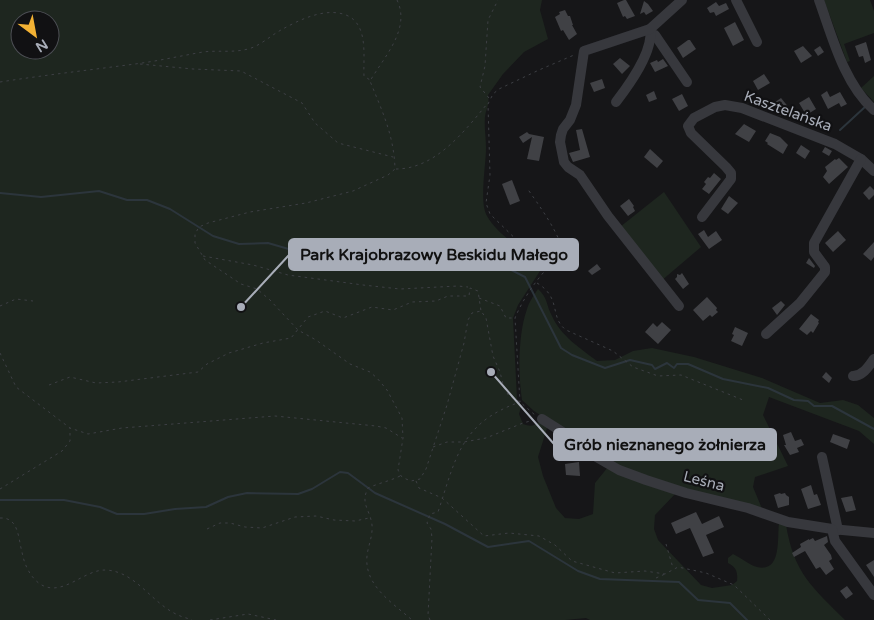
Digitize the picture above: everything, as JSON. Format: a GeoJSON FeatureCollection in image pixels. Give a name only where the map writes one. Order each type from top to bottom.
{"type":"FeatureCollection","features":[{"type":"Feature","properties":{"kind":"street"},"geometry":{"type":"LineString","coordinates":[[616,102],[636,74],[651,32],[682,0]]}},
{"type":"Feature","properties":{"kind":"street"},"geometry":{"type":"LineString","coordinates":[[736,0],[757,42]]}},
{"type":"Feature","properties":{"kind":"street"},"geometry":{"type":"LineString","coordinates":[[818,0],[848,76],[870,106]]}},
{"type":"Feature","properties":{"kind":"street"},"geometry":{"type":"LineString","coordinates":[[651,32],[584,52],[576,105],[570,120],[563,128],[560,142],[564,162],[580,175],[608,216],[679,306]]}},
{"type":"Feature","properties":{"kind":"street"},"geometry":{"type":"LineString","coordinates":[[651,32],[687,82]]}},
{"type":"Feature","properties":{"kind":"street","name":"Kasztelańska"},"geometry":{"type":"LineString","coordinates":[[702,217],[731,179],[731,174],[691,133],[688,126],[694,118],[715,107],[725,105],[757,113],[835,144],[861,159],[874,171]]}},
{"type":"Feature","properties":{"kind":"street"},"geometry":{"type":"LineString","coordinates":[[766,334],[800,303],[825,272],[825,267],[814,252],[814,243],[861,159]]}},
{"type":"Feature","properties":{"kind":"street"},"geometry":{"type":"LineString","coordinates":[[853,376],[861,374],[874,359]]}},
{"type":"Feature","properties":{"kind":"street","name":"Leśna"},"geometry":{"type":"LineString","coordinates":[[542,419],[575,440],[593,455],[619,470],[646,480],[686,493],[748,508],[788,522],[835,530],[874,533]]}},
{"type":"Feature","properties":{"kind":"street"},"geometry":{"type":"LineString","coordinates":[[822,457],[835,530],[835,541],[874,595]]}},
{"type":"Feature","properties":{"kind":"path"},"geometry":{"type":"LineString","coordinates":[[370,81],[400,29],[400,6],[397,0]]}},
{"type":"Feature","properties":{"kind":"path"},"geometry":{"type":"LineString","coordinates":[[490,98],[480,87],[485,66],[488,20],[498,0]]}},
{"type":"Feature","properties":{"kind":"path"},"geometry":{"type":"LineString","coordinates":[[0,82],[206,52],[229,52],[250,49],[280,30],[316,14],[335,13],[347,16],[356,23],[363,38],[364,76],[370,81],[388,125],[390,140],[394,150],[394,169],[388,175],[353,191],[306,203],[250,212],[208,224],[199,228],[195,234],[195,243],[205,260],[241,284],[256,289],[270,300],[298,330],[350,364],[370,372],[377,378],[387,390],[402,418],[403,438],[398,470],[401,476],[411,481],[424,475],[447,405],[464,343],[468,320],[472,313],[481,311]]}},
{"type":"Feature","properties":{"kind":"path"},"geometry":{"type":"LineString","coordinates":[[527,250],[490,214],[487,208],[490,175],[488,104],[493,94],[502,87],[547,66],[584,52]]}},
{"type":"Feature","properties":{"kind":"path"},"geometry":{"type":"LineString","coordinates":[[137,63],[193,69],[241,71],[302,103],[315,123],[338,143],[394,158]]}},
{"type":"Feature","properties":{"kind":"path"},"geometry":{"type":"LineString","coordinates":[[394,169],[409,169],[421,165],[446,148],[488,104]]}},
{"type":"Feature","properties":{"kind":"path"},"geometry":{"type":"LineString","coordinates":[[520,402],[515,318],[520,306],[543,273],[562,254],[563,250],[527,188]]}},
{"type":"Feature","properties":{"kind":"path"},"geometry":{"type":"LineString","coordinates":[[203,256],[253,265],[288,275],[362,285],[400,289],[458,286],[478,291],[481,311],[486,318],[493,356],[504,388],[509,396],[520,402],[532,414],[542,419]]}},
{"type":"Feature","properties":{"kind":"path"},"geometry":{"type":"LineString","coordinates":[[536,283],[551,294],[558,320],[566,330],[613,350],[634,367],[658,376],[681,375],[743,400]]}},
{"type":"Feature","properties":{"kind":"path"},"geometry":{"type":"LineString","coordinates":[[49,386],[70,377],[96,383],[198,372],[208,364],[229,354],[263,343],[291,338],[308,317],[324,311],[342,318],[372,307],[393,310],[412,302],[436,301],[448,296],[469,296],[470,288]]}},
{"type":"Feature","properties":{"kind":"path"},"geometry":{"type":"LineString","coordinates":[[478,298],[500,306],[506,318],[515,318]]}},
{"type":"Feature","properties":{"kind":"path"},"geometry":{"type":"LineString","coordinates":[[0,306],[16,299],[33,301]]}},
{"type":"Feature","properties":{"kind":"path"},"geometry":{"type":"LineString","coordinates":[[0,353],[16,387],[70,428],[88,434],[122,428],[275,416],[376,426],[386,428],[403,438]]}},
{"type":"Feature","properties":{"kind":"path"},"geometry":{"type":"LineString","coordinates":[[430,620],[428,615],[432,538],[431,529],[427,522],[430,514],[438,512],[451,467],[464,442],[481,422],[501,408],[520,402]]}},
{"type":"Feature","properties":{"kind":"path"},"geometry":{"type":"LineString","coordinates":[[432,447],[447,442],[464,442],[486,438],[523,423],[542,419]]}},
{"type":"Feature","properties":{"kind":"path"},"geometry":{"type":"LineString","coordinates":[[0,488],[62,451],[70,441],[70,428]]}},
{"type":"Feature","properties":{"kind":"path"},"geometry":{"type":"LineString","coordinates":[[401,476],[389,482],[368,488],[364,495],[364,502],[372,526],[367,556],[370,577],[379,591],[412,620]]}},
{"type":"Feature","properties":{"kind":"path"},"geometry":{"type":"LineString","coordinates":[[416,480],[419,488],[442,498],[484,536],[509,533],[539,536],[556,545],[572,561],[614,574],[645,571],[665,574]]}},
{"type":"Feature","properties":{"kind":"path"},"geometry":{"type":"LineString","coordinates":[[207,529],[220,523],[230,523],[245,528],[262,528],[295,517],[309,516],[348,521],[370,518]]}},
{"type":"Feature","properties":{"kind":"path"},"geometry":{"type":"LineString","coordinates":[[0,518],[6,518],[15,524],[28,569],[34,579],[42,585],[52,588],[76,582],[89,574],[103,570],[117,572],[130,578],[177,615],[192,620]]}},
{"type":"Feature","properties":{"kind":"path"},"geometry":{"type":"LineString","coordinates":[[666,544],[674,569]]}},
{"type":"Feature","properties":{"kind":"path"},"geometry":{"type":"LineString","coordinates":[[656,578],[678,566],[706,573],[734,584],[770,620]]}},
{"type":"Feature","properties":{"kind":"path"},"geometry":{"type":"LineString","coordinates":[[210,620],[248,614],[276,620]]}},
{"type":"Feature","properties":{"kind":"shaded area"},"geometry":{"type":"Polygon","coordinates":[[[0,0],[542,0],[540,10],[548,39],[524,52],[503,74],[488,95],[485,114],[486,148],[483,202],[487,216],[493,224],[535,263],[540,271],[518,305],[513,318],[517,399],[521,407],[519,414],[523,424],[532,426],[541,421],[548,425],[538,457],[543,476],[556,508],[565,518],[579,519],[593,514],[595,483],[608,467],[676,493],[655,515],[654,529],[658,540],[701,585],[712,588],[732,585],[737,581],[736,570],[728,563],[728,558],[733,554],[757,567],[771,565],[777,553],[779,523],[786,525],[789,542],[799,567],[814,588],[845,620],[590,620],[586,618],[565,620],[0,620],[0,0]]]}},
{"type":"Feature","properties":{"kind":"shaded area"},"geometry":{"type":"Polygon","coordinates":[[[824,0],[870,0],[874,11],[874,33],[844,44],[850,61],[847,62],[824,0]]]}},
{"type":"Feature","properties":{"kind":"shaded area"},"geometry":{"type":"Polygon","coordinates":[[[874,76],[874,102],[861,88],[874,76]]]}},
{"type":"Feature","properties":{"kind":"shaded area"},"geometry":{"type":"Polygon","coordinates":[[[664,192],[701,247],[661,281],[620,227],[664,192]]]}},
{"type":"Feature","properties":{"kind":"shaded area"},"geometry":{"type":"Polygon","coordinates":[[[538,289],[544,295],[560,330],[597,361],[615,360],[633,351],[652,348],[694,357],[762,378],[820,403],[843,400],[858,405],[874,418],[874,444],[859,431],[769,397],[763,415],[788,466],[755,477],[753,487],[763,511],[686,491],[620,468],[534,411],[522,400],[519,367],[520,342],[528,306],[538,289]]]}},
{"type":"Feature","properties":{"kind":"building"},"geometry":{"type":"Polygon","coordinates":[[[626,0],[635,16],[627,19],[625,16],[623,17],[617,3],[626,0]]]}},
{"type":"Feature","properties":{"kind":"building"},"geometry":{"type":"Polygon","coordinates":[[[644,1],[653,11],[646,15],[644,12],[640,14],[644,1]]]}},
{"type":"Feature","properties":{"kind":"building"},"geometry":{"type":"Polygon","coordinates":[[[716,2],[719,6],[726,3],[729,9],[716,16],[714,12],[710,13],[707,8],[716,2]]]}},
{"type":"Feature","properties":{"kind":"building"},"geometry":{"type":"Polygon","coordinates":[[[565,10],[568,16],[570,16],[577,34],[569,40],[563,30],[561,31],[555,17],[560,14],[559,12],[565,10]]]}},
{"type":"Feature","properties":{"kind":"building"},"geometry":{"type":"Polygon","coordinates":[[[735,22],[744,40],[733,46],[724,28],[735,22]]]}},
{"type":"Feature","properties":{"kind":"building"},"geometry":{"type":"Polygon","coordinates":[[[688,40],[696,49],[683,58],[677,48],[688,40]]]}},
{"type":"Feature","properties":{"kind":"building"},"geometry":{"type":"Polygon","coordinates":[[[866,42],[871,60],[865,63],[863,56],[859,57],[855,46],[866,42]]]}},
{"type":"Feature","properties":{"kind":"building"},"geometry":{"type":"Polygon","coordinates":[[[803,46],[812,56],[801,63],[794,51],[803,46]]]}},
{"type":"Feature","properties":{"kind":"building"},"geometry":{"type":"Polygon","coordinates":[[[820,46],[824,52],[818,56],[814,50],[820,46]]]}},
{"type":"Feature","properties":{"kind":"building"},"geometry":{"type":"Polygon","coordinates":[[[620,58],[630,66],[622,74],[613,64],[620,58]]]}},
{"type":"Feature","properties":{"kind":"building"},"geometry":{"type":"Polygon","coordinates":[[[663,59],[668,66],[655,72],[650,63],[663,59]]]}},
{"type":"Feature","properties":{"kind":"building"},"geometry":{"type":"Polygon","coordinates":[[[764,74],[770,83],[758,90],[753,81],[764,74]]]}},
{"type":"Feature","properties":{"kind":"building"},"geometry":{"type":"Polygon","coordinates":[[[602,79],[605,88],[594,92],[590,83],[602,79]]]}},
{"type":"Feature","properties":{"kind":"building"},"geometry":{"type":"Polygon","coordinates":[[[654,91],[657,99],[649,102],[646,95],[654,91]]]}},
{"type":"Feature","properties":{"kind":"building"},"geometry":{"type":"Polygon","coordinates":[[[827,91],[830,97],[840,92],[847,104],[841,107],[839,103],[828,109],[821,95],[827,91]]]}},
{"type":"Feature","properties":{"kind":"building"},"geometry":{"type":"Polygon","coordinates":[[[682,94],[688,106],[679,111],[672,99],[682,94]]]}},
{"type":"Feature","properties":{"kind":"building"},"geometry":{"type":"Polygon","coordinates":[[[809,97],[816,109],[808,114],[807,112],[805,113],[799,103],[809,97]]]}},
{"type":"Feature","properties":{"kind":"building"},"geometry":{"type":"Polygon","coordinates":[[[781,98],[790,109],[781,116],[771,105],[781,98]]]}},
{"type":"Feature","properties":{"kind":"building"},"geometry":{"type":"Polygon","coordinates":[[[744,124],[756,131],[749,142],[735,134],[744,124]]]}},
{"type":"Feature","properties":{"kind":"building"},"geometry":{"type":"Polygon","coordinates":[[[582,129],[590,157],[573,162],[569,153],[580,150],[576,130],[582,129]]]}},
{"type":"Feature","properties":{"kind":"building"},"geometry":{"type":"Polygon","coordinates":[[[527,132],[544,137],[539,161],[527,159],[532,137],[523,143],[519,137],[527,132]]]}},
{"type":"Feature","properties":{"kind":"building"},"geometry":{"type":"Polygon","coordinates":[[[770,133],[780,137],[788,145],[783,154],[765,141],[770,133]]]}},
{"type":"Feature","properties":{"kind":"building"},"geometry":{"type":"Polygon","coordinates":[[[801,145],[810,151],[805,159],[796,153],[801,145]]]}},
{"type":"Feature","properties":{"kind":"building"},"geometry":{"type":"Polygon","coordinates":[[[825,147],[832,151],[829,156],[822,152],[825,147]]]}},
{"type":"Feature","properties":{"kind":"building"},"geometry":{"type":"Polygon","coordinates":[[[650,149],[663,161],[657,168],[644,157],[650,149]]]}},
{"type":"Feature","properties":{"kind":"building"},"geometry":{"type":"Polygon","coordinates":[[[839,158],[848,167],[829,184],[823,177],[827,171],[825,167],[839,158]]]}},
{"type":"Feature","properties":{"kind":"building"},"geometry":{"type":"Polygon","coordinates":[[[714,173],[721,179],[709,194],[702,189],[706,184],[704,182],[714,173]]]}},
{"type":"Feature","properties":{"kind":"building"},"geometry":{"type":"Polygon","coordinates":[[[512,180],[520,201],[510,205],[502,184],[512,180]]]}},
{"type":"Feature","properties":{"kind":"building"},"geometry":{"type":"Polygon","coordinates":[[[870,186],[874,190],[874,195],[869,200],[863,193],[870,186]]]}},
{"type":"Feature","properties":{"kind":"building"},"geometry":{"type":"Polygon","coordinates":[[[729,196],[738,203],[728,214],[721,209],[729,196]]]}},
{"type":"Feature","properties":{"kind":"building"},"geometry":{"type":"Polygon","coordinates":[[[629,199],[635,211],[628,216],[620,206],[629,199]]]}},
{"type":"Feature","properties":{"kind":"building"},"geometry":{"type":"Polygon","coordinates":[[[704,230],[708,237],[716,231],[722,240],[709,249],[698,234],[704,230]]]}},
{"type":"Feature","properties":{"kind":"building"},"geometry":{"type":"Polygon","coordinates":[[[838,231],[846,240],[833,252],[825,243],[838,231]]]}},
{"type":"Feature","properties":{"kind":"building"},"geometry":{"type":"Polygon","coordinates":[[[874,242],[874,257],[871,261],[863,254],[874,242]]]}},
{"type":"Feature","properties":{"kind":"building"},"geometry":{"type":"Polygon","coordinates":[[[809,258],[815,266],[814,268],[806,263],[809,258]]]}},
{"type":"Feature","properties":{"kind":"building"},"geometry":{"type":"Polygon","coordinates":[[[597,264],[601,269],[592,275],[588,271],[597,264]]]}},
{"type":"Feature","properties":{"kind":"building"},"geometry":{"type":"Polygon","coordinates":[[[682,273],[689,284],[683,289],[675,279],[677,274],[680,275],[682,273]]]}},
{"type":"Feature","properties":{"kind":"building"},"geometry":{"type":"Polygon","coordinates":[[[707,297],[717,308],[718,312],[712,317],[710,315],[703,321],[693,310],[707,297]]]}},
{"type":"Feature","properties":{"kind":"building"},"geometry":{"type":"Polygon","coordinates":[[[781,301],[785,305],[777,315],[772,308],[781,301]]]}},
{"type":"Feature","properties":{"kind":"building"},"geometry":{"type":"Polygon","coordinates":[[[811,314],[819,320],[819,323],[813,333],[811,331],[807,335],[799,329],[811,314]]]}},
{"type":"Feature","properties":{"kind":"building"},"geometry":{"type":"Polygon","coordinates":[[[662,322],[671,330],[658,344],[645,332],[653,323],[657,327],[662,322]]]}},
{"type":"Feature","properties":{"kind":"building"},"geometry":{"type":"Polygon","coordinates":[[[735,327],[748,333],[742,346],[731,341],[735,327]]]}},
{"type":"Feature","properties":{"kind":"building"},"geometry":{"type":"Polygon","coordinates":[[[826,372],[832,378],[829,383],[822,377],[826,372]]]}},
{"type":"Feature","properties":{"kind":"building"},"geometry":{"type":"Polygon","coordinates":[[[791,432],[795,441],[801,439],[804,445],[797,448],[799,452],[790,455],[784,445],[786,445],[783,435],[791,432]]]}},
{"type":"Feature","properties":{"kind":"building"},"geometry":{"type":"Polygon","coordinates":[[[833,434],[850,440],[847,449],[830,442],[833,434]]]}},
{"type":"Feature","properties":{"kind":"building"},"geometry":{"type":"Polygon","coordinates":[[[579,462],[580,476],[566,475],[565,464],[579,462]]]}},
{"type":"Feature","properties":{"kind":"building"},"geometry":{"type":"Polygon","coordinates":[[[811,485],[814,495],[817,494],[821,505],[808,509],[801,489],[811,485]]]}},
{"type":"Feature","properties":{"kind":"building"},"geometry":{"type":"Polygon","coordinates":[[[785,493],[789,497],[789,505],[778,508],[774,495],[785,493]]]}},
{"type":"Feature","properties":{"kind":"building"},"geometry":{"type":"Polygon","coordinates":[[[852,496],[856,510],[846,512],[841,498],[852,496]]]}},
{"type":"Feature","properties":{"kind":"building"},"geometry":{"type":"Polygon","coordinates":[[[696,512],[702,524],[719,516],[724,527],[706,535],[714,553],[703,557],[690,528],[676,534],[671,523],[696,512]]]}},
{"type":"Feature","properties":{"kind":"building"},"geometry":{"type":"Polygon","coordinates":[[[827,536],[828,542],[824,545],[831,555],[832,559],[829,561],[834,569],[826,575],[820,567],[816,569],[805,551],[794,557],[792,553],[801,547],[800,544],[809,539],[813,538],[815,541],[827,536]]]}},
{"type":"Feature","properties":{"kind":"building"},"geometry":{"type":"Polygon","coordinates":[[[874,560],[874,577],[866,565],[874,560]]]}},
{"type":"Feature","properties":{"kind":"building"},"geometry":{"type":"Polygon","coordinates":[[[847,586],[853,594],[846,599],[840,591],[847,586]]]}},
{"type":"Feature","properties":{"kind":"waterway"},"geometry":{"type":"LineString","coordinates":[[840,130],[866,106]]}},
{"type":"Feature","properties":{"kind":"waterway"},"geometry":{"type":"LineString","coordinates":[[0,193],[41,197],[99,191],[127,200],[147,200],[170,209],[213,236],[239,244],[268,243],[316,257],[383,263],[454,263],[488,258],[525,277],[561,348],[572,355],[605,368],[630,360],[652,365],[655,369],[667,363],[674,368],[677,364],[688,364],[723,379],[768,388],[794,400],[808,401],[814,406],[832,406],[874,429]]}},
{"type":"Feature","properties":{"kind":"waterway"},"geometry":{"type":"LineString","coordinates":[[0,500],[64,500],[100,507],[117,514],[144,514],[206,507],[228,497],[247,493],[298,494],[312,489],[340,472],[348,473],[375,493],[445,524],[488,547],[529,541],[578,571],[600,579],[679,582],[698,600],[730,603],[747,620]]}},
{"type":"Feature","properties":{"kind":"place","name":"Park Krajobrazowy Beskidu Małego"},"geometry":{"type":"Point","coordinates":[241,307]}},
{"type":"Feature","properties":{"kind":"place","name":"Grób nieznanego żołnierza"},"geometry":{"type":"Point","coordinates":[491,372]}}]}
